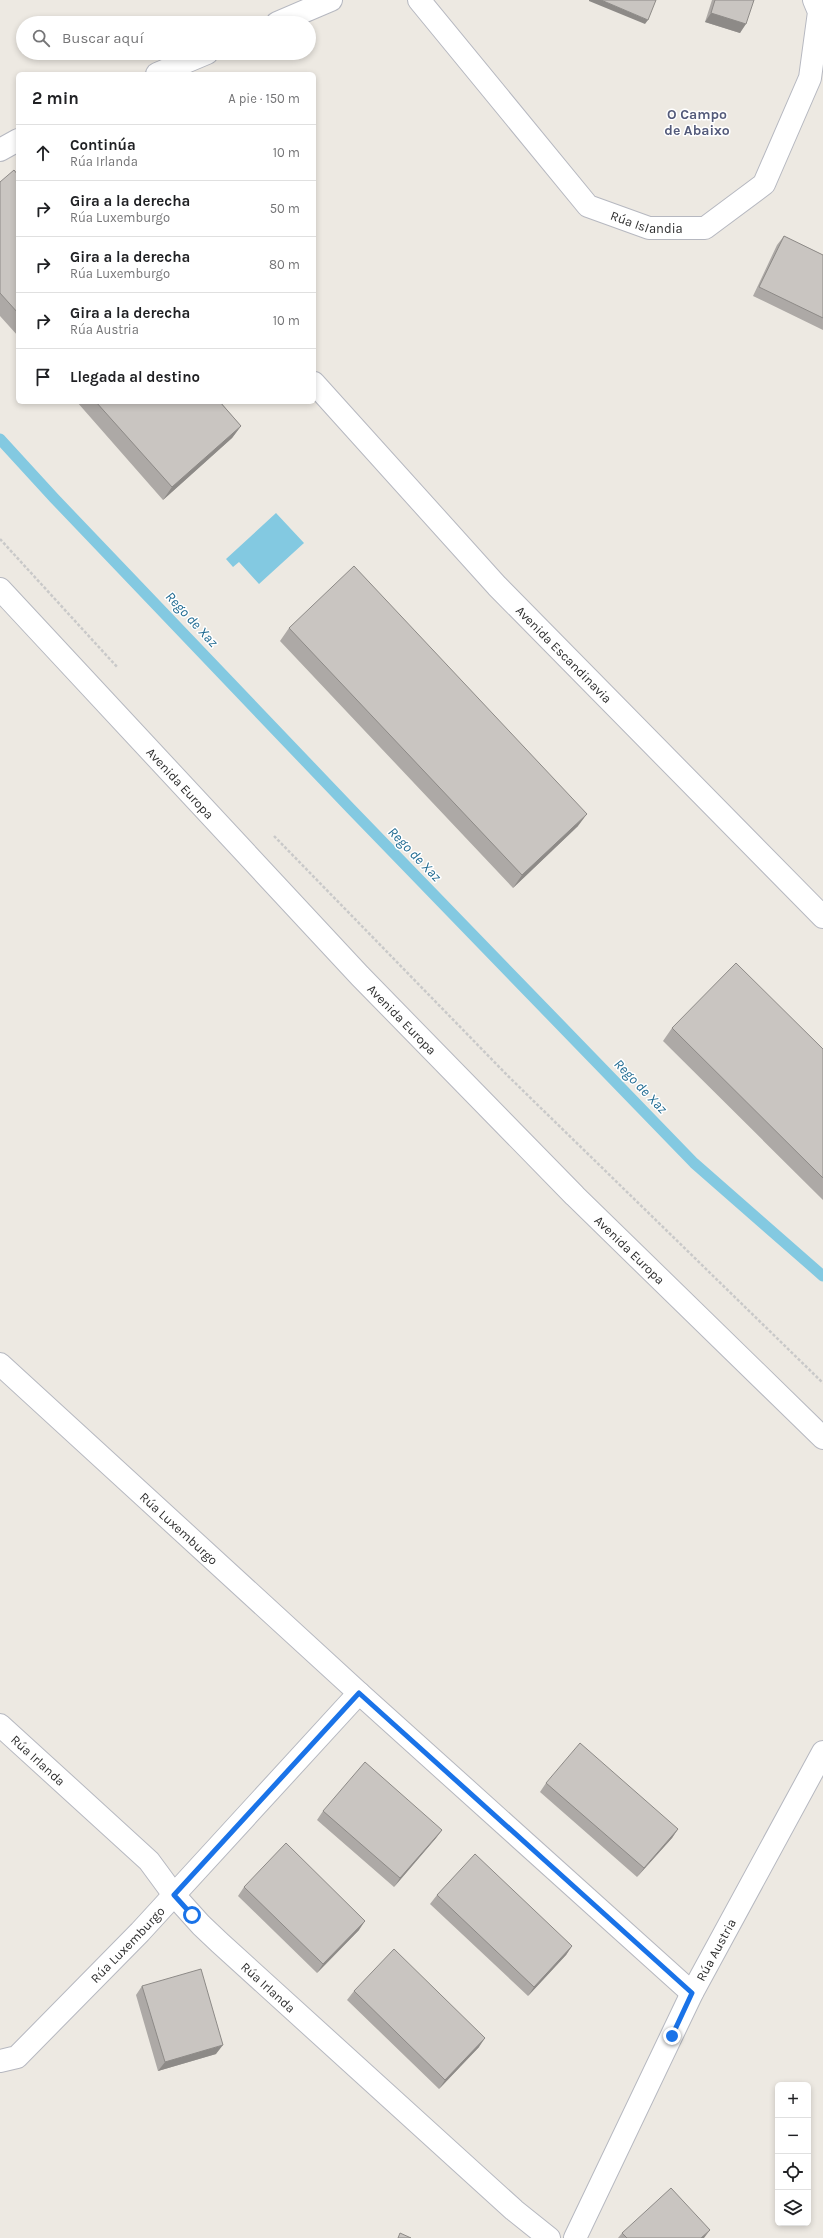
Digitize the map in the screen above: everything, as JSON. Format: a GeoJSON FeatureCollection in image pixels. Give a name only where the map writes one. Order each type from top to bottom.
{"type":"FeatureCollection","features":[{"type":"Feature","properties":{"kind":"street"},"geometry":{"type":"LineString","coordinates":[[293,16],[331,0]]}},
{"type":"Feature","properties":{"kind":"street","name":"Rúa Islandia"},"geometry":{"type":"LineString","coordinates":[[419,0],[588,206],[649,228],[705,228],[764,184],[810,78],[819,12],[814,0]]}},
{"type":"Feature","properties":{"kind":"street"},"geometry":{"type":"LineString","coordinates":[[162,72],[190,60]]}},
{"type":"Feature","properties":{"kind":"street"},"geometry":{"type":"LineString","coordinates":[[0,150],[16,141]]}},
{"type":"Feature","properties":{"kind":"street","name":"Avenida Escandinavia"},"geometry":{"type":"LineString","coordinates":[[316,385],[497,586],[823,917]]}},
{"type":"Feature","properties":{"kind":"street","name":"Avenida Europa"},"geometry":{"type":"LineString","coordinates":[[0,589],[366,982],[575,1196],[822,1436]]}},
{"type":"Feature","properties":{"kind":"street","name":"Rúa Luxemburgo"},"geometry":{"type":"LineString","coordinates":[[0,1364],[359,1693],[692,1993]]}},
{"type":"Feature","properties":{"kind":"street","name":"Rúa Luxemburgo"},"geometry":{"type":"LineString","coordinates":[[0,2061],[17,2057],[174,1895],[359,1693]]}},
{"type":"Feature","properties":{"kind":"street","name":"Rúa Irlanda"},"geometry":{"type":"LineString","coordinates":[[0,1725],[150,1861],[174,1895],[220,1943],[514,2210],[549,2238]]}},
{"type":"Feature","properties":{"kind":"street","name":"Rúa Austria"},"geometry":{"type":"LineString","coordinates":[[575,2238],[692,1993],[822,1756]]}},
{"type":"Feature","properties":{"kind":"path"},"geometry":{"type":"LineString","coordinates":[[0,539],[123,674]]}},
{"type":"Feature","properties":{"kind":"path"},"geometry":{"type":"LineString","coordinates":[[270,832],[508,1076],[823,1383]]}},
{"type":"Feature","properties":{"kind":"water"},"geometry":{"type":"Polygon","coordinates":[[[276,513],[304,543],[259,584],[239,562],[233,567],[226,559],[276,513]]]}},
{"type":"Feature","properties":{"kind":"building"},"geometry":{"type":"Polygon","coordinates":[[[601,0],[656,0],[648,20],[601,0]]]}},
{"type":"Feature","properties":{"kind":"building"},"geometry":{"type":"Polygon","coordinates":[[[715,0],[754,0],[746,24],[711,13],[715,0]]]}},
{"type":"Feature","properties":{"kind":"building"},"geometry":{"type":"Polygon","coordinates":[[[14,170],[16,172],[16,311],[0,293],[0,182],[14,170]]]}},
{"type":"Feature","properties":{"kind":"building"},"geometry":{"type":"Polygon","coordinates":[[[784,236],[823,255],[823,318],[759,287],[784,236]]]}},
{"type":"Feature","properties":{"kind":"building"},"geometry":{"type":"Polygon","coordinates":[[[98,404],[222,404],[241,426],[172,487],[98,404]]]}},
{"type":"Feature","properties":{"kind":"building"},"geometry":{"type":"Polygon","coordinates":[[[354,566],[587,814],[522,875],[289,628],[354,566]]]}},
{"type":"Feature","properties":{"kind":"building"},"geometry":{"type":"Polygon","coordinates":[[[736,963],[823,1049],[823,1178],[672,1028],[736,963]]]}},
{"type":"Feature","properties":{"kind":"building"},"geometry":{"type":"Polygon","coordinates":[[[580,1743],[678,1829],[644,1868],[546,1783],[580,1743]]]}},
{"type":"Feature","properties":{"kind":"building"},"geometry":{"type":"Polygon","coordinates":[[[365,1762],[442,1830],[400,1878],[323,1811],[365,1762]]]}},
{"type":"Feature","properties":{"kind":"building"},"geometry":{"type":"Polygon","coordinates":[[[286,1843],[365,1921],[323,1964],[244,1887],[286,1843]]]}},
{"type":"Feature","properties":{"kind":"building"},"geometry":{"type":"Polygon","coordinates":[[[475,1854],[572,1946],[534,1987],[437,1895],[475,1854]]]}},
{"type":"Feature","properties":{"kind":"building"},"geometry":{"type":"Polygon","coordinates":[[[394,1949],[485,2038],[445,2080],[354,1991],[394,1949]]]}},
{"type":"Feature","properties":{"kind":"building"},"geometry":{"type":"Polygon","coordinates":[[[201,1969],[223,2045],[165,2062],[142,1986],[201,1969]]]}},
{"type":"Feature","properties":{"kind":"building"},"geometry":{"type":"Polygon","coordinates":[[[671,2188],[710,2230],[701,2238],[627,2238],[622,2233],[671,2188]]]}},
{"type":"Feature","properties":{"kind":"building"},"geometry":{"type":"Polygon","coordinates":[[[400,2233],[411,2238],[398,2238],[400,2233]]]}},
{"type":"Feature","properties":{"kind":"waterway","name":"Rego de Xaz"},"geometry":{"type":"LineString","coordinates":[[0,439],[54,498],[351,809],[694,1163],[823,1276]]}},
{"type":"Feature","properties":{"kind":"district","name":"O Campo de Abaixo"},"geometry":{"type":"Point","coordinates":[697,122]}},
{"type":"Feature","properties":{"kind":"route"},"geometry":{"type":"LineString","coordinates":[[192,1915],[174,1895],[359,1693],[692,1993],[672,2036]]}}]}
